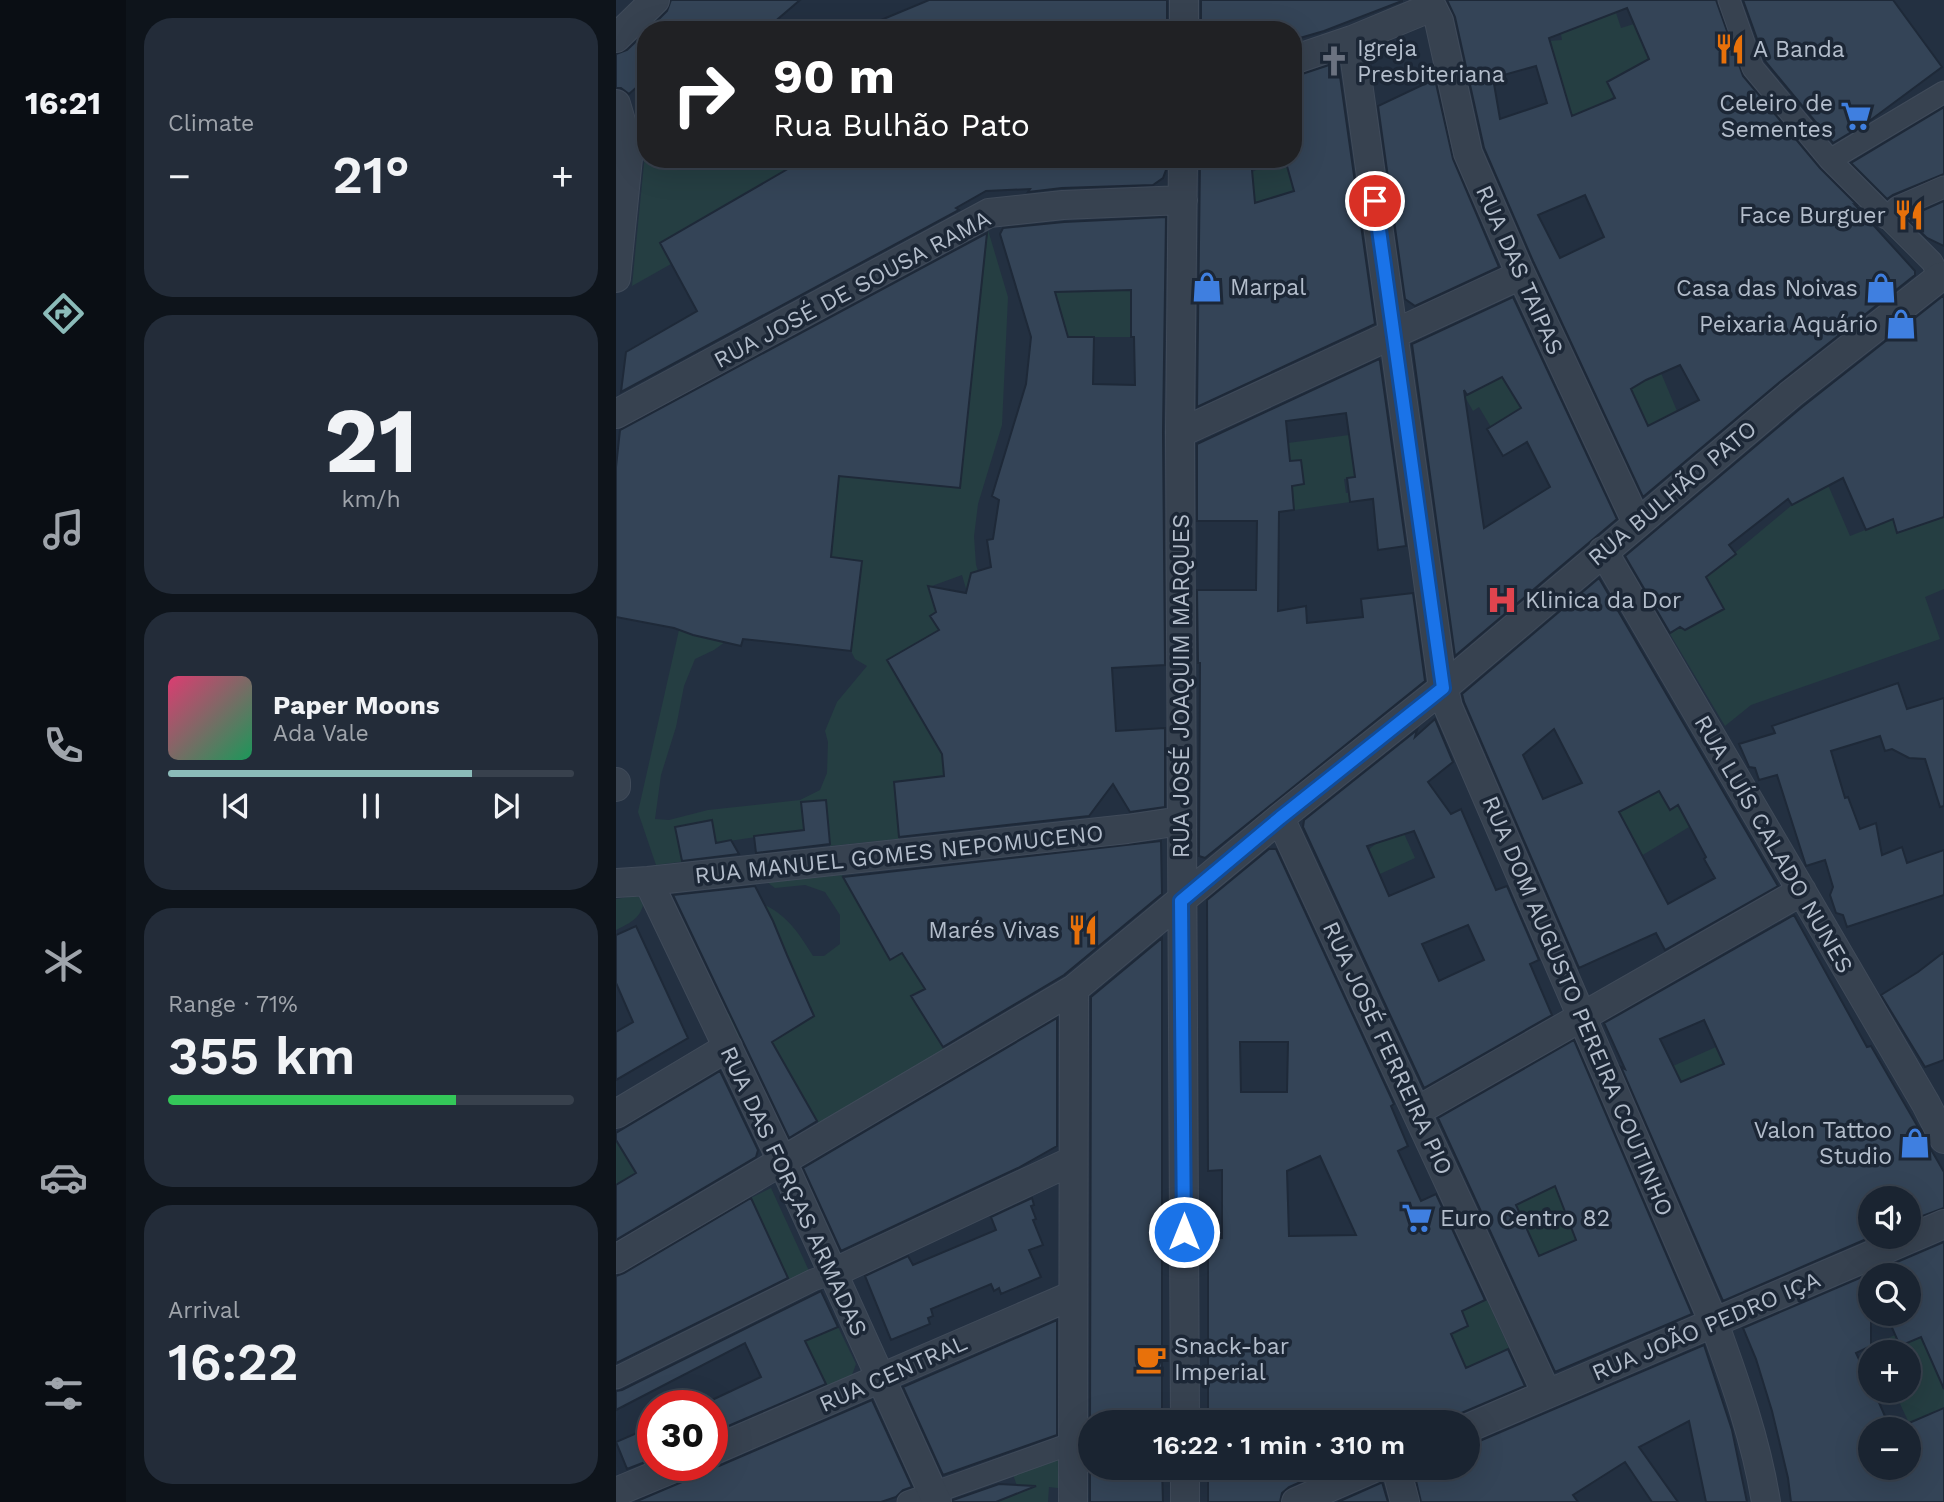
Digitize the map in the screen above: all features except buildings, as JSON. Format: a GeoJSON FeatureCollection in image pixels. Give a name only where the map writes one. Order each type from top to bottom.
{"type":"FeatureCollection","features":[{"type":"Feature","properties":{"kind":"street"},"geometry":{"type":"LineString","coordinates":[[616,38],[655,0]]}},
{"type":"Feature","properties":{"kind":"street"},"geometry":{"type":"LineString","coordinates":[[1184,0],[1184,21]]}},
{"type":"Feature","properties":{"kind":"street"},"geometry":{"type":"LineString","coordinates":[[1729,0],[1753,68],[1830,160],[1886,218],[1940,267]]}},
{"type":"Feature","properties":{"kind":"street"},"geometry":{"type":"LineString","coordinates":[[1302,57],[1442,4]]}},
{"type":"Feature","properties":{"kind":"street","name":"RUA DAS TAIPAS"},"geometry":{"type":"LineString","coordinates":[[1442,4],[1439,21],[1468,153],[1521,275],[1637,523]]}},
{"type":"Feature","properties":{"kind":"street","name":"RUA DOM AUGUSTO PEREIRA COUTINHO"},"geometry":{"type":"LineString","coordinates":[[1352,40],[1443,688],[1448,707],[1714,1323],[1739,1393],[1766,1502]]}},
{"type":"Feature","properties":{"kind":"street"},"geometry":{"type":"LineString","coordinates":[[1830,160],[1944,92]]}},
{"type":"Feature","properties":{"kind":"street"},"geometry":{"type":"LineString","coordinates":[[616,104],[629,148],[616,278]]}},
{"type":"Feature","properties":{"kind":"street","name":"RUA JOSÉ JOAQUIM MARQUES"},"geometry":{"type":"LineString","coordinates":[[1183,168],[1180,433],[1185,1410]]}},
{"type":"Feature","properties":{"kind":"street"},"geometry":{"type":"LineString","coordinates":[[1886,218],[1898,207],[1944,187]]}},
{"type":"Feature","properties":{"kind":"street","name":"RUA JOSÉ DE SOUSA RAMA"},"geometry":{"type":"LineString","coordinates":[[616,414],[989,213],[1063,205],[1183,200]]}},
{"type":"Feature","properties":{"kind":"street","name":"RUA BULHÃO PATO"},"geometry":{"type":"LineString","coordinates":[[616,1259],[1073,989],[1443,688],[1940,267]]}},
{"type":"Feature","properties":{"kind":"street"},"geometry":{"type":"LineString","coordinates":[[1180,433],[1521,275]]}},
{"type":"Feature","properties":{"kind":"street","name":"RUA LUÍS CALADO NUNES"},"geometry":{"type":"LineString","coordinates":[[1604,551],[1802,891],[1935,1100],[1944,1139]]}},
{"type":"Feature","properties":{"kind":"street","name":"RUA JOSÉ FERREIRA PIO"},"geometry":{"type":"LineString","coordinates":[[1280,818],[1547,1394]]}},
{"type":"Feature","properties":{"kind":"street","name":"RUA MANUEL GOMES NEPOMUCENO"},"geometry":{"type":"LineString","coordinates":[[616,883],[1181,821]]}},
{"type":"Feature","properties":{"kind":"street","name":"RUA DAS FORÇAS ARMADAS"},"geometry":{"type":"LineString","coordinates":[[648,881],[834,1273],[881,1379],[926,1499]]}},
{"type":"Feature","properties":{"kind":"street"},"geometry":{"type":"LineString","coordinates":[[1417,1111],[1802,891]]}},
{"type":"Feature","properties":{"kind":"street"},"geometry":{"type":"LineString","coordinates":[[1073,989],[1073,1502]]}},
{"type":"Feature","properties":{"kind":"street"},"geometry":{"type":"LineString","coordinates":[[616,1114],[727,1047]]}},
{"type":"Feature","properties":{"kind":"street"},"geometry":{"type":"LineString","coordinates":[[616,1378],[813,1280],[834,1273],[1072,1161]]}},
{"type":"Feature","properties":{"kind":"street","name":"RUA JOÃO PEDRO IÇA"},"geometry":{"type":"LineString","coordinates":[[1480,1423],[1944,1224]]}},
{"type":"Feature","properties":{"kind":"street","name":"RUA CENTRAL"},"geometry":{"type":"LineString","coordinates":[[728,1444],[1073,1295]]}},
{"type":"Feature","properties":{"kind":"street"},"geometry":{"type":"LineString","coordinates":[[926,1499],[1073,1443]]}},
{"type":"Feature","properties":{"kind":"street"},"geometry":{"type":"LineString","coordinates":[[1185,1480],[1185,1502]]}},
{"type":"Feature","properties":{"kind":"street"},"geometry":{"type":"LineString","coordinates":[[1296,1502],[1346,1480]]}},
{"type":"Feature","properties":{"kind":"street"},"geometry":{"type":"LineString","coordinates":[[1399,1480],[1405,1502]]}},
{"type":"Feature","properties":{"kind":"street"},"geometry":{"type":"LineString","coordinates":[[621,1489],[641,1481]]}},
{"type":"Feature","properties":{"kind":"green space"},"geometry":{"type":"Polygon","coordinates":[[[1616,13],[1621,28],[1634,24],[1649,59],[1607,82],[1614,96],[1608,101],[1571,117],[1550,41],[1562,40],[1561,34],[1616,13]]]}},
{"type":"Feature","properties":{"kind":"green space"},"geometry":{"type":"Polygon","coordinates":[[[644,168],[789,168],[660,243],[671,264],[632,286],[644,168]]]}},
{"type":"Feature","properties":{"kind":"green space"},"geometry":{"type":"Polygon","coordinates":[[[1261,168],[1288,168],[1294,191],[1255,202],[1252,172],[1261,168]]]}},
{"type":"Feature","properties":{"kind":"green space"},"geometry":{"type":"Polygon","coordinates":[[[988,230],[1008,297],[1002,425],[978,504],[974,536],[976,565],[983,586],[967,592],[962,575],[929,587],[935,608],[948,606],[931,615],[939,630],[887,660],[955,776],[894,783],[899,839],[830,846],[826,800],[801,803],[806,848],[785,850],[783,833],[716,843],[711,820],[675,827],[717,849],[718,857],[656,865],[638,812],[679,630],[725,642],[695,659],[684,686],[676,727],[661,775],[655,819],[669,820],[708,810],[800,800],[820,790],[827,773],[828,742],[825,731],[837,702],[867,666],[855,659],[851,651],[862,561],[831,557],[839,476],[960,488],[988,230]]]}},
{"type":"Feature","properties":{"kind":"green space"},"geometry":{"type":"Polygon","coordinates":[[[1131,290],[1131,337],[1061,337],[1059,327],[1065,324],[1055,292],[1131,290]]]}},
{"type":"Feature","properties":{"kind":"green space"},"geometry":{"type":"Polygon","coordinates":[[[1482,345],[1524,407],[1491,427],[1479,407],[1473,411],[1465,397],[1492,382],[1482,345]]]}},
{"type":"Feature","properties":{"kind":"green space"},"geometry":{"type":"Polygon","coordinates":[[[1614,354],[1640,383],[1646,380],[1641,367],[1661,373],[1677,411],[1664,418],[1671,453],[1679,473],[1672,479],[1614,354]]]}},
{"type":"Feature","properties":{"kind":"green space"},"geometry":{"type":"Polygon","coordinates":[[[1349,435],[1357,477],[1344,479],[1350,502],[1294,510],[1292,486],[1304,484],[1301,460],[1290,461],[1288,443],[1349,435]]]}},
{"type":"Feature","properties":{"kind":"green space"},"geometry":{"type":"Polygon","coordinates":[[[1828,485],[1850,536],[1893,519],[1898,533],[1944,517],[1944,589],[1925,597],[1940,639],[1751,705],[1725,726],[1670,634],[1680,627],[1685,630],[1724,609],[1706,577],[1792,505],[1828,485]]]}},
{"type":"Feature","properties":{"kind":"green space"},"geometry":{"type":"Polygon","coordinates":[[[1659,791],[1670,810],[1683,803],[1694,824],[1641,856],[1619,812],[1659,791]]]}},
{"type":"Feature","properties":{"kind":"green space"},"geometry":{"type":"Polygon","coordinates":[[[1396,816],[1415,858],[1369,879],[1360,857],[1378,842],[1396,816]]]}},
{"type":"Feature","properties":{"kind":"green space"},"geometry":{"type":"Polygon","coordinates":[[[842,875],[890,960],[911,948],[929,987],[911,997],[944,1049],[819,1124],[772,1042],[815,1016],[811,1007],[737,1039],[725,1015],[799,983],[765,905],[787,920],[813,956],[824,956],[840,944],[840,915],[825,892],[805,885],[775,888],[767,882],[842,875]]]}},
{"type":"Feature","properties":{"kind":"green space"},"geometry":{"type":"Polygon","coordinates":[[[639,897],[643,905],[639,914],[616,930],[616,899],[639,897]]]}},
{"type":"Feature","properties":{"kind":"green space"},"geometry":{"type":"Polygon","coordinates":[[[1725,1043],[1733,1060],[1700,1074],[1689,1114],[1664,1070],[1725,1043]]]}},
{"type":"Feature","properties":{"kind":"green space"},"geometry":{"type":"Polygon","coordinates":[[[616,1140],[636,1173],[616,1185],[616,1140]]]}},
{"type":"Feature","properties":{"kind":"green space"},"geometry":{"type":"Polygon","coordinates":[[[1545,1162],[1578,1239],[1552,1250],[1560,1269],[1547,1274],[1516,1205],[1545,1162]]]}},
{"type":"Feature","properties":{"kind":"green space"},"geometry":{"type":"Polygon","coordinates":[[[771,1188],[809,1271],[790,1281],[751,1198],[771,1188]]]}},
{"type":"Feature","properties":{"kind":"green space"},"geometry":{"type":"Polygon","coordinates":[[[1487,1300],[1509,1348],[1466,1368],[1451,1334],[1462,1311],[1487,1300]]]}},
{"type":"Feature","properties":{"kind":"green space"},"geometry":{"type":"Polygon","coordinates":[[[838,1327],[856,1364],[852,1375],[827,1386],[805,1341],[838,1327]]]}},
{"type":"Feature","properties":{"kind":"green space"},"geometry":{"type":"Polygon","coordinates":[[[1895,1335],[1898,1340],[1884,1340],[1895,1335]]]}},
{"type":"Feature","properties":{"kind":"green space"},"geometry":{"type":"Polygon","coordinates":[[[1921,1337],[1944,1389],[1944,1444],[1921,1430],[1921,1417],[1906,1417],[1900,1403],[1921,1403],[1921,1340],[1914,1340],[1921,1337]]]}},
{"type":"Feature","properties":{"kind":"green space"},"geometry":{"type":"Polygon","coordinates":[[[1066,1452],[1066,1489],[1049,1487],[1048,1502],[997,1502],[1019,1493],[1012,1471],[1066,1452]]]}},
{"type":"Feature","properties":{"kind":"place","name":"A Banda"},"geometry":{"type":"Point","coordinates":[1730,49]}},
{"type":"Feature","properties":{"kind":"place","name":"Igreja Presbiteriana"},"geometry":{"type":"Point","coordinates":[1334,61]}},
{"type":"Feature","properties":{"kind":"place","name":"Celeiro de Sementes"},"geometry":{"type":"Point","coordinates":[1856,116]}},
{"type":"Feature","properties":{"kind":"place","name":"Face Burguer"},"geometry":{"type":"Point","coordinates":[1909,215]}},
{"type":"Feature","properties":{"kind":"place","name":"Marpal"},"geometry":{"type":"Point","coordinates":[1207,287]}},
{"type":"Feature","properties":{"kind":"place","name":"Casa das Noivas"},"geometry":{"type":"Point","coordinates":[1881,288]}},
{"type":"Feature","properties":{"kind":"place","name":"Peixaria Aquário"},"geometry":{"type":"Point","coordinates":[1901,324]}},
{"type":"Feature","properties":{"kind":"place","name":"Klinica da Dor"},"geometry":{"type":"Point","coordinates":[1502,600]}},
{"type":"Feature","properties":{"kind":"place","name":"Marés Vivas"},"geometry":{"type":"Point","coordinates":[1083,930]}},
{"type":"Feature","properties":{"kind":"place","name":"Valon Tattoo Studio"},"geometry":{"type":"Point","coordinates":[1915,1143]}},
{"type":"Feature","properties":{"kind":"place","name":"Euro Centro 82"},"geometry":{"type":"Point","coordinates":[1417,1218]}},
{"type":"Feature","properties":{"kind":"place","name":"Snack-bar Imperial"},"geometry":{"type":"Point","coordinates":[1151,1359]}},
{"type":"Feature","properties":{"kind":"route"},"geometry":{"type":"LineString","coordinates":[[1184,1232],[1181,901],[1443,688],[1375,201]]}}]}
